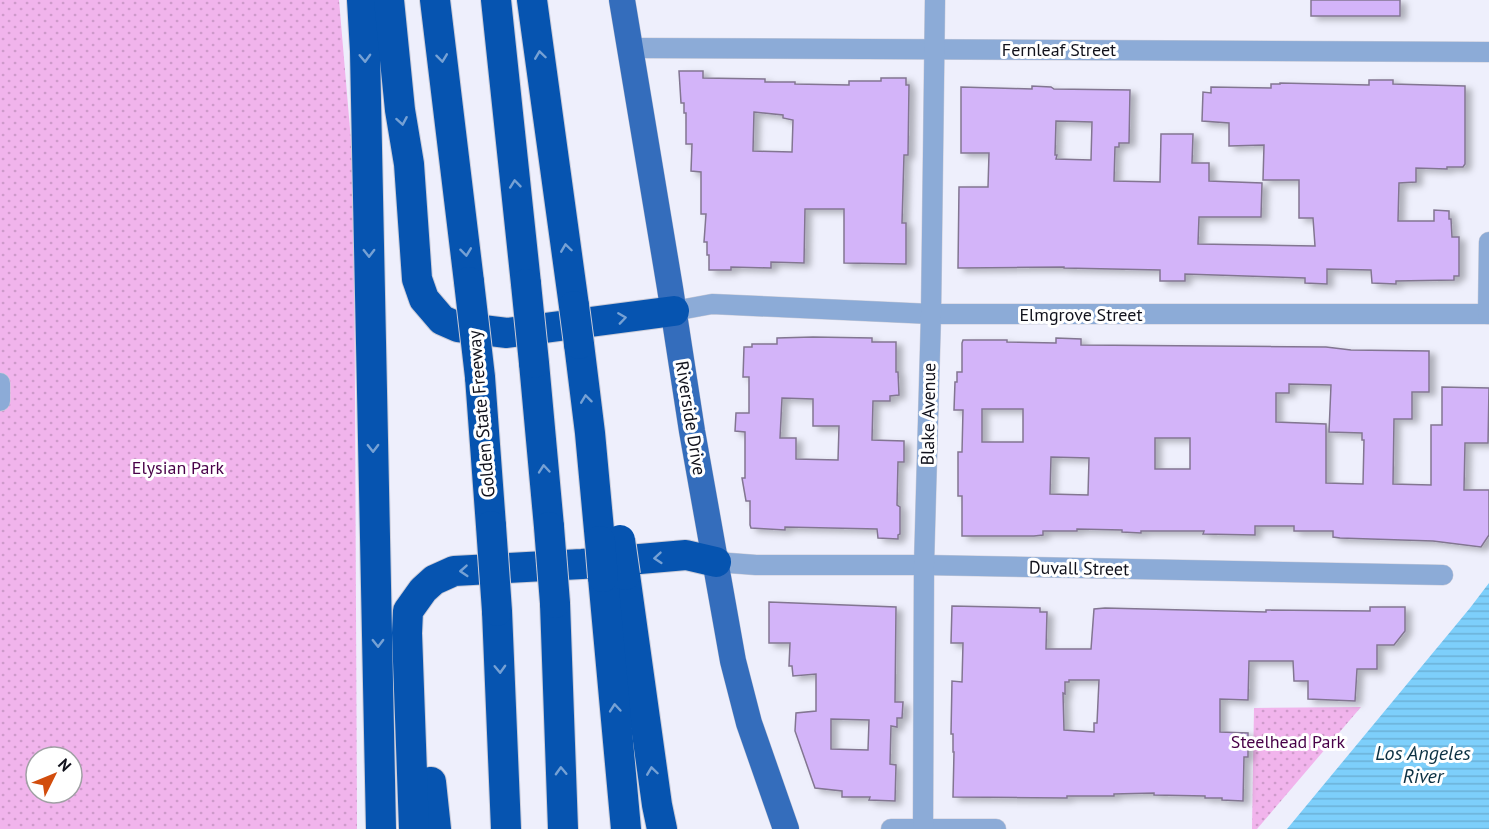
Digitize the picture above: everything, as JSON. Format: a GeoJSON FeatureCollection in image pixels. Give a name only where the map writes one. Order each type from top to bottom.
{"type":"FeatureCollection","features":[{"type":"Feature","properties":{"kind":"highway"},"geometry":{"type":"LineString","coordinates":[[362,0],[366,74],[381,829]]}},
{"type":"Feature","properties":{"kind":"highway"},"geometry":{"type":"LineString","coordinates":[[389,0],[400,110],[410,164],[417,279],[424,299],[442,320],[458,327],[507,333],[674,311]]}},
{"type":"Feature","properties":{"kind":"highway","name":"Golden State Freeway"},"geometry":{"type":"LineString","coordinates":[[435,0],[480,376],[497,611],[506,829]]}},
{"type":"Feature","properties":{"kind":"highway"},"geometry":{"type":"LineString","coordinates":[[496,0],[549,527],[555,603],[564,829]]}},
{"type":"Feature","properties":{"kind":"highway"},"geometry":{"type":"LineString","coordinates":[[532,0],[590,433],[610,540],[614,576],[626,829]]}},
{"type":"Feature","properties":{"kind":"highway"},"geometry":{"type":"LineString","coordinates":[[414,829],[408,611],[434,580],[454,571],[582,564],[686,555],[716,562]]}},
{"type":"Feature","properties":{"kind":"highway"},"geometry":{"type":"LineString","coordinates":[[614,576],[662,829]]}},
{"type":"Feature","properties":{"kind":"highway"},"geometry":{"type":"LineString","coordinates":[[419,597],[417,616],[421,673],[436,829]]}},
{"type":"Feature","properties":{"kind":"main road","name":"Riverside Drive"},"geometry":{"type":"LineString","coordinates":[[622,0],[692,431],[733,661],[749,723],[786,829]]}},
{"type":"Feature","properties":{"kind":"street","name":"Blake Avenue"},"geometry":{"type":"LineString","coordinates":[[923,828],[924,566],[931,314],[935,0]]}},
{"type":"Feature","properties":{"kind":"street","name":"Fernleaf Street"},"geometry":{"type":"LineString","coordinates":[[630,48],[1489,52]]}},
{"type":"Feature","properties":{"kind":"street"},"geometry":{"type":"LineString","coordinates":[[1489,242],[1489,314]]}},
{"type":"Feature","properties":{"kind":"street","name":"Elmgrove Street"},"geometry":{"type":"LineString","coordinates":[[674,311],[712,304],[931,314],[1489,314]]}},
{"type":"Feature","properties":{"kind":"street"},"geometry":{"type":"LineString","coordinates":[[0,382],[0,400]]}},
{"type":"Feature","properties":{"kind":"street","name":"Duvall Street"},"geometry":{"type":"LineString","coordinates":[[716,562],[756,565],[1443,574]]}},
{"type":"Feature","properties":{"kind":"street"},"geometry":{"type":"LineString","coordinates":[[891,829],[996,829]]}},
{"type":"Feature","properties":{"kind":"green space","name":"Elysian Park"},"geometry":{"type":"Polygon","coordinates":[[[0,0],[339,0],[354,176],[357,829],[0,829],[0,0]]]}},
{"type":"Feature","properties":{"kind":"green space","name":"Steelhead Park"},"geometry":{"type":"Polygon","coordinates":[[[1361,707],[1257,829],[1252,829],[1254,708],[1361,707]]]}},
{"type":"Feature","properties":{"kind":"water","name":"Los Angeles River"},"geometry":{"type":"Polygon","coordinates":[[[1489,583],[1489,829],[1287,829],[1470,608],[1489,583]]]}},
{"type":"Feature","properties":{"kind":"building"},"geometry":{"type":"Polygon","coordinates":[[[1311,0],[1400,0],[1400,16],[1311,16],[1311,0]]]}},
{"type":"Feature","properties":{"kind":"building"},"geometry":{"type":"Polygon","coordinates":[[[679,71],[703,71],[703,78],[765,79],[765,82],[795,82],[795,84],[849,85],[849,81],[906,78],[906,85],[909,85],[908,155],[904,155],[902,223],[906,223],[906,264],[844,263],[844,209],[805,209],[804,263],[771,262],[771,268],[731,267],[731,270],[709,270],[707,242],[704,242],[706,214],[701,214],[701,172],[691,171],[692,144],[686,144],[686,113],[684,113],[684,103],[681,103],[679,71]],[[754,112],[753,151],[792,152],[793,120],[783,118],[783,115],[754,112]]]}},
{"type":"Feature","properties":{"kind":"building"},"geometry":{"type":"Polygon","coordinates":[[[1369,80],[1393,80],[1393,84],[1465,86],[1465,164],[1463,167],[1416,168],[1416,182],[1399,183],[1398,221],[1434,221],[1434,210],[1449,211],[1452,237],[1459,237],[1459,276],[1454,276],[1454,280],[1396,281],[1396,284],[1372,283],[1371,270],[1327,269],[1327,284],[1305,283],[1305,278],[1185,274],[1185,281],[1160,281],[1160,270],[1064,267],[958,268],[959,187],[988,187],[989,153],[961,153],[961,87],[1032,89],[1032,86],[1054,89],[1130,90],[1129,143],[1119,143],[1119,147],[1115,147],[1114,181],[1160,182],[1161,134],[1193,134],[1192,163],[1209,163],[1209,181],[1262,183],[1261,217],[1199,217],[1198,244],[1315,246],[1313,218],[1299,218],[1299,180],[1263,180],[1264,145],[1229,146],[1229,123],[1202,121],[1203,92],[1211,93],[1211,87],[1271,88],[1271,84],[1280,83],[1369,85],[1369,80]],[[1056,121],[1056,159],[1091,160],[1092,122],[1056,121]]]}},
{"type":"Feature","properties":{"kind":"building"},"geometry":{"type":"Polygon","coordinates":[[[777,338],[872,338],[872,342],[896,342],[899,395],[890,396],[890,401],[873,401],[872,440],[904,441],[904,462],[898,462],[897,505],[900,507],[900,534],[898,539],[878,538],[877,529],[751,528],[750,501],[746,501],[742,478],[745,478],[745,432],[735,431],[736,413],[749,413],[749,377],[743,377],[744,347],[752,347],[752,344],[777,344],[777,338]],[[782,398],[780,438],[796,438],[796,459],[838,460],[839,426],[813,426],[813,399],[782,398]]]}},
{"type":"Feature","properties":{"kind":"building"},"geometry":{"type":"Polygon","coordinates":[[[1056,338],[1081,339],[1081,345],[1326,347],[1351,350],[1429,351],[1429,392],[1412,392],[1412,419],[1394,419],[1393,484],[1431,485],[1431,425],[1442,425],[1442,387],[1489,388],[1488,443],[1465,443],[1464,490],[1489,490],[1489,535],[1481,547],[1433,541],[1340,538],[1333,537],[1333,531],[1294,531],[1294,526],[1255,526],[1255,535],[1203,534],[1204,531],[1141,531],[1141,533],[1122,532],[1122,530],[1077,529],[1077,531],[1043,531],[1043,535],[1034,536],[962,536],[962,496],[958,496],[958,452],[962,452],[963,410],[954,410],[957,372],[962,372],[963,340],[1056,343],[1056,338]],[[1289,384],[1289,393],[1276,393],[1276,422],[1326,424],[1326,483],[1363,484],[1364,440],[1362,440],[1362,433],[1329,432],[1331,385],[1289,384]],[[982,409],[982,442],[1023,442],[1023,409],[982,409]],[[1155,438],[1155,469],[1190,469],[1190,438],[1155,438]],[[1051,457],[1050,494],[1088,495],[1089,458],[1051,457]]]}},
{"type":"Feature","properties":{"kind":"building"},"geometry":{"type":"Polygon","coordinates":[[[769,602],[896,607],[895,702],[903,702],[902,718],[897,718],[897,727],[891,726],[890,764],[896,765],[895,801],[869,800],[870,797],[842,797],[842,791],[815,788],[795,731],[796,713],[816,711],[816,674],[793,676],[792,666],[789,666],[790,643],[769,643],[769,602]],[[831,719],[831,749],[868,750],[869,720],[831,719]]]}},
{"type":"Feature","properties":{"kind":"building"},"geometry":{"type":"Polygon","coordinates":[[[952,606],[1040,608],[1040,612],[1047,612],[1046,649],[1091,649],[1094,609],[1266,612],[1266,610],[1370,611],[1370,607],[1405,607],[1405,631],[1394,645],[1377,645],[1377,669],[1357,669],[1355,701],[1308,699],[1308,681],[1294,681],[1293,661],[1249,661],[1248,700],[1220,699],[1220,732],[1248,733],[1248,757],[1244,757],[1243,801],[1205,798],[1205,796],[1154,795],[1154,793],[1067,796],[1067,798],[953,797],[952,681],[962,682],[963,643],[951,643],[952,606]],[[1099,680],[1065,682],[1064,730],[1094,732],[1094,723],[1097,723],[1099,680]]]}}]}
